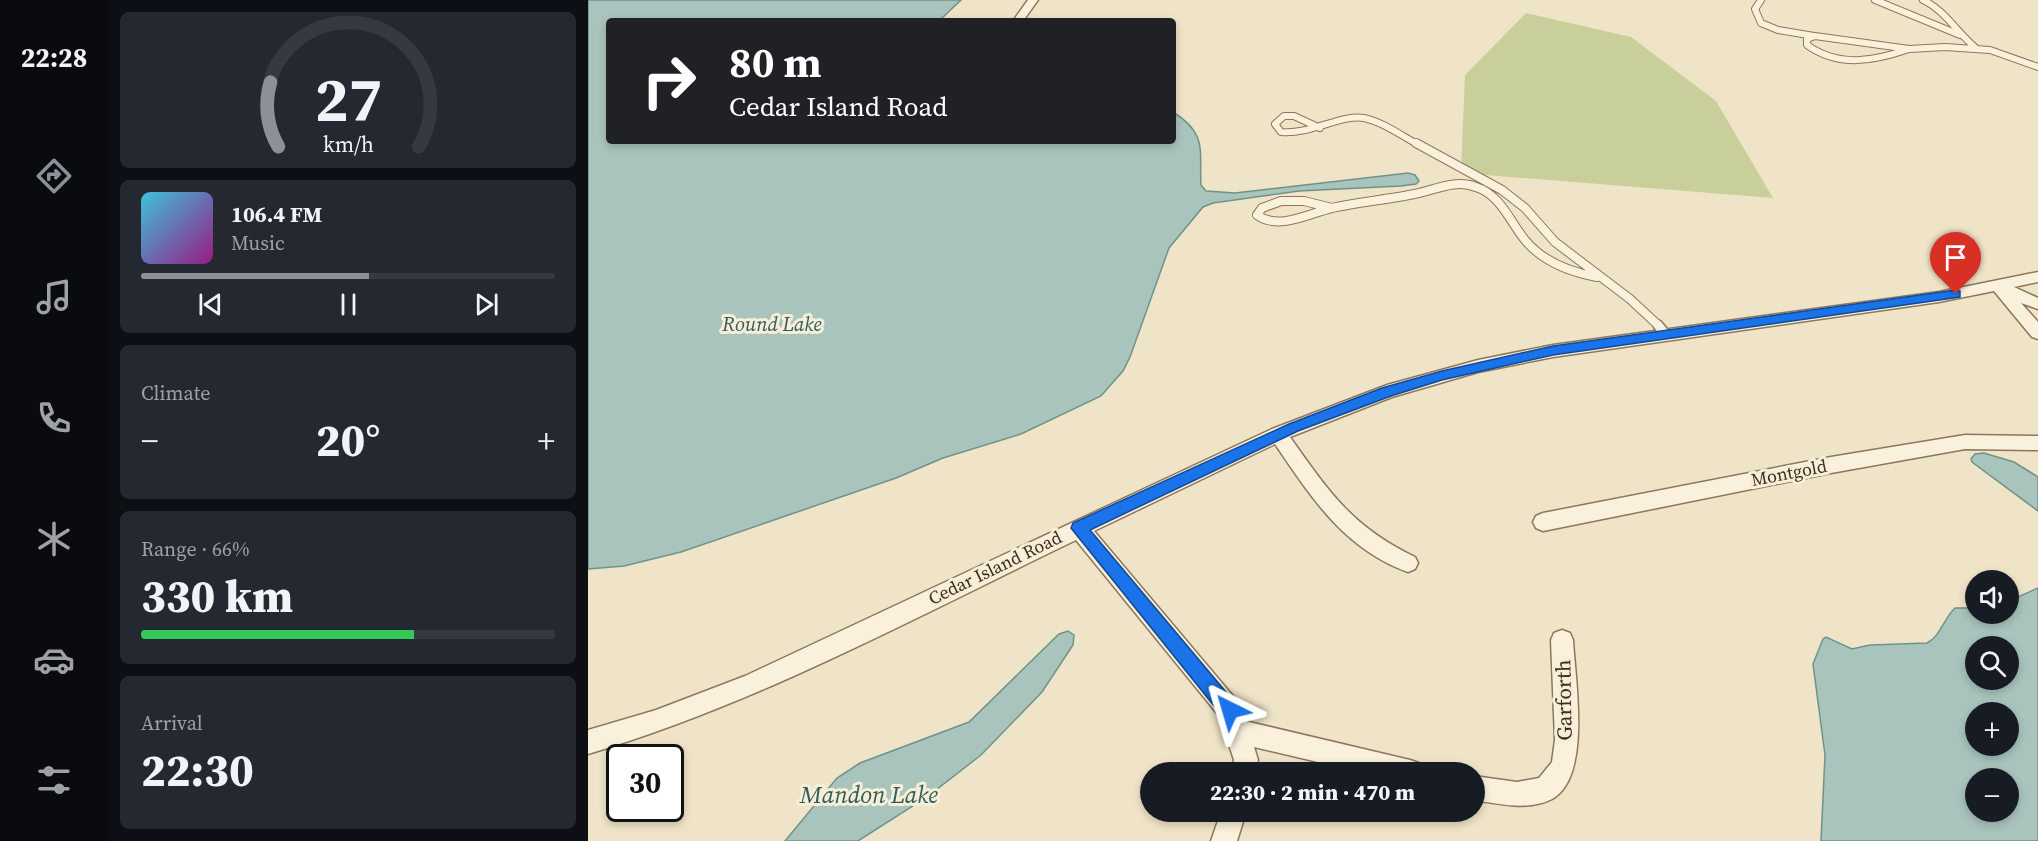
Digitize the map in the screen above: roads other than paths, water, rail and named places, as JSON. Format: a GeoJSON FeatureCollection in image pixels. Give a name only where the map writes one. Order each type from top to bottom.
{"type":"FeatureCollection","features":[{"type":"Feature","properties":{"kind":"street"},"geometry":{"type":"LineString","coordinates":[[1020,18],[1033,0]]}},
{"type":"Feature","properties":{"kind":"street","name":"Cedar Island Road"},"geometry":{"type":"LineString","coordinates":[[588,742],[672,716],[751,685],[1278,434],[1387,392],[1462,370],[1553,351],[1998,286],[2038,277]]}},
{"type":"Feature","properties":{"kind":"street"},"geometry":{"type":"LineString","coordinates":[[1998,286],[2038,304]]}},
{"type":"Feature","properties":{"kind":"street"},"geometry":{"type":"LineString","coordinates":[[1998,286],[2038,333]]}},
{"type":"Feature","properties":{"kind":"street"},"geometry":{"type":"LineString","coordinates":[[1278,434],[1346,526],[1374,547],[1408,563]]}},
{"type":"Feature","properties":{"kind":"street","name":"Montgold"},"geometry":{"type":"LineString","coordinates":[[1543,522],[1831,465],[1965,442],[2038,443]]}},
{"type":"Feature","properties":{"kind":"street"},"geometry":{"type":"LineString","coordinates":[[1079,528],[1230,710],[1246,762]]}},
{"type":"Feature","properties":{"kind":"street","name":"Garforth"},"geometry":{"type":"LineString","coordinates":[[1485,790],[1517,794],[1546,789],[1563,767],[1567,740],[1562,640]]}},
{"type":"Feature","properties":{"kind":"street"},"geometry":{"type":"LineString","coordinates":[[1237,731],[1368,762]]}},
{"type":"Feature","properties":{"kind":"street"},"geometry":{"type":"LineString","coordinates":[[1224,841],[1231,822]]}},
{"type":"Feature","properties":{"kind":"lane"},"geometry":{"type":"LineString","coordinates":[[1761,0],[1755,9],[1761,23],[1778,30],[1909,49],[1990,50],[2038,67]]}},
{"type":"Feature","properties":{"kind":"lane"},"geometry":{"type":"LineString","coordinates":[[1875,0],[1960,35]]}},
{"type":"Feature","properties":{"kind":"lane"},"geometry":{"type":"LineString","coordinates":[[1923,0],[1937,5],[1960,35],[1977,49]]}},
{"type":"Feature","properties":{"kind":"lane"},"geometry":{"type":"LineString","coordinates":[[1815,36],[1807,39],[1807,45],[1815,52],[1843,61],[1878,60],[1909,49]]}},
{"type":"Feature","properties":{"kind":"lane"},"geometry":{"type":"LineString","coordinates":[[1320,128],[1294,117],[1284,116],[1275,124],[1281,132],[1286,133],[1320,128],[1348,119],[1363,118],[1435,152],[1514,199],[1555,243],[1654,320],[1665,334]]}},
{"type":"Feature","properties":{"kind":"lane"},"geometry":{"type":"LineString","coordinates":[[1333,207],[1305,199],[1286,200],[1269,203],[1259,209],[1257,214],[1261,218],[1275,222],[1295,219],[1333,207],[1413,194],[1448,185],[1474,186],[1498,200],[1519,233],[1533,249],[1576,274],[1600,277]]}},
{"type":"Feature","properties":{"kind":"water","name":"Round Lake"},"geometry":{"type":"Polygon","coordinates":[[[588,0],[961,0],[942,18],[606,18],[606,144],[1176,144],[1176,114],[1192,128],[1197,136],[1201,185],[1206,191],[1235,193],[1408,173],[1415,175],[1419,181],[1416,184],[1401,186],[1299,191],[1213,203],[1203,207],[1169,248],[1130,357],[1123,371],[1101,396],[1021,434],[943,458],[896,478],[681,552],[624,566],[588,569],[588,0]]]}},
{"type":"Feature","properties":{"kind":"water"},"geometry":{"type":"Polygon","coordinates":[[[1984,453],[2014,462],[2038,477],[2038,511],[1972,462],[1971,459],[1975,454],[1984,453]]]}},
{"type":"Feature","properties":{"kind":"water"},"geometry":{"type":"Polygon","coordinates":[[[2038,588],[2038,841],[1821,841],[1825,755],[1813,664],[1823,639],[1826,637],[1852,649],[1870,645],[1927,643],[1935,636],[1955,608],[1965,608],[1965,624],[2019,624],[2019,597],[2038,588]]]}},
{"type":"Feature","properties":{"kind":"water","name":"Mandon Lake"},"geometry":{"type":"Polygon","coordinates":[[[1068,631],[1074,635],[1073,645],[1042,692],[981,755],[927,797],[858,841],[785,841],[837,778],[860,763],[969,722],[1059,634],[1068,631]]]}}]}
